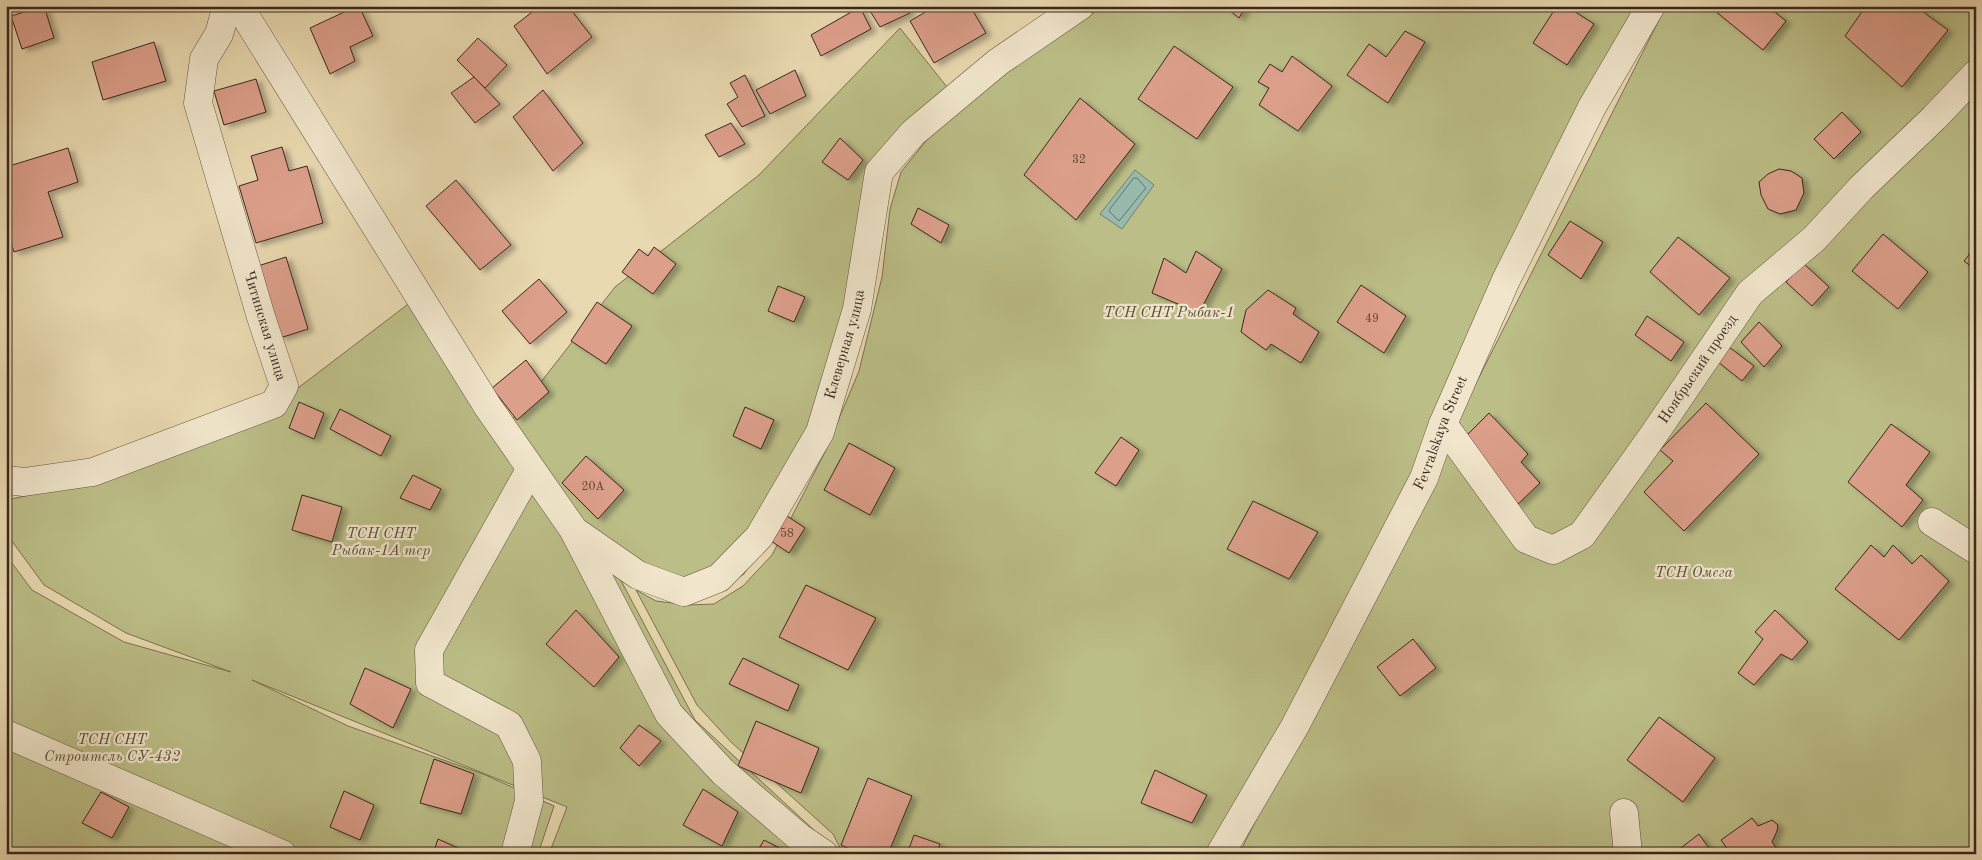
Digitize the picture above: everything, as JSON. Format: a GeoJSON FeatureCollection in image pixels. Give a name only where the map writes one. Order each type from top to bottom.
{"type":"FeatureCollection","features":[{"type":"Feature","properties":{"kind":"lane","name":"Читинская улица"},"geometry":{"type":"LineString","coordinates":[[6,480],[24,482],[93,472],[274,404],[284,386],[261,317],[198,103],[204,59],[219,34],[226,6]]}},
{"type":"Feature","properties":{"kind":"lane"},"geometry":{"type":"LineString","coordinates":[[239,6],[530,470],[573,529],[669,714],[723,772],[799,837],[824,854]]}},
{"type":"Feature","properties":{"kind":"lane","name":"Клеверная улица"},"geometry":{"type":"LineString","coordinates":[[573,529],[638,575],[684,592],[719,578],[759,537],[820,432],[857,309],[879,172],[913,133],[998,62],[1080,6]]}},
{"type":"Feature","properties":{"kind":"lane","name":"Fevralskaya Street"},"geometry":{"type":"LineString","coordinates":[[1220,854],[1295,726],[1424,478],[1443,424],[1506,280],[1587,115],[1651,6]]}},
{"type":"Feature","properties":{"kind":"lane","name":"Ноябрьский проезд"},"geometry":{"type":"LineString","coordinates":[[1443,424],[1526,539],[1553,550],[1582,535],[1652,437],[1750,293],[1814,239],[1862,187],[1934,118],[1976,74]]}},
{"type":"Feature","properties":{"kind":"lane"},"geometry":{"type":"LineString","coordinates":[[515,854],[529,801],[527,761],[510,725],[430,683],[429,650],[530,470]]}},
{"type":"Feature","properties":{"kind":"lane"},"geometry":{"type":"LineString","coordinates":[[1932,522],[1976,550]]}},
{"type":"Feature","properties":{"kind":"lane"},"geometry":{"type":"LineString","coordinates":[[6,734],[282,854]]}},
{"type":"Feature","properties":{"kind":"lane"},"geometry":{"type":"LineString","coordinates":[[1624,813],[1628,854]]}},
{"type":"Feature","properties":{"kind":"green space","name":"ТСН СНТ Рыбак-1"},"geometry":{"type":"Polygon","coordinates":[[[1104,6],[1640,6],[1370,560],[1210,854],[843,854],[833,834],[731,742],[697,705],[636,590],[656,601],[688,605],[714,604],[743,586],[772,555],[825,452],[859,371],[882,277],[890,209],[901,172],[930,136],[1015,64],[1104,6]]]}},
{"type":"Feature","properties":{"kind":"green space","name":"ТСН Омега"},"geometry":{"type":"Polygon","coordinates":[[[1666,6],[1976,6],[1976,854],[1239,854],[1666,6]]]}},
{"type":"Feature","properties":{"kind":"green space","name":"ТСН СНТ Рыбак-1А тер"},"geometry":{"type":"Polygon","coordinates":[[[900,28],[951,92],[884,185],[798,485],[744,574],[709,596],[617,573],[695,720],[829,844],[830,854],[549,854],[567,807],[252,680],[348,726],[483,774],[554,806],[538,854],[6,854],[6,555],[32,590],[124,642],[231,672],[126,633],[44,585],[6,533],[6,500],[30,495],[298,388],[424,292],[509,423],[615,287],[759,175],[900,28]]]}},
{"type":"Feature","properties":{"kind":"water"},"geometry":{"type":"Polygon","coordinates":[[[1135,170],[1154,185],[1122,229],[1100,214],[1135,170]]]}},
{"type":"Feature","properties":{"kind":"building"},"geometry":{"type":"Polygon","coordinates":[[[44,6],[54,38],[22,49],[11,16],[44,6]]]}},
{"type":"Feature","properties":{"kind":"building"},"geometry":{"type":"Polygon","coordinates":[[[359,6],[373,36],[350,47],[355,61],[330,74],[310,28],[359,6]]]}},
{"type":"Feature","properties":{"kind":"building"},"geometry":{"type":"Polygon","coordinates":[[[540,6],[568,6],[592,37],[547,74],[514,26],[540,6]]]}},
{"type":"Feature","properties":{"kind":"building"},"geometry":{"type":"Polygon","coordinates":[[[867,6],[907,6],[910,13],[880,27],[867,6]]]}},
{"type":"Feature","properties":{"kind":"building"},"geometry":{"type":"Polygon","coordinates":[[[936,6],[970,6],[986,33],[934,63],[910,21],[936,6]]]}},
{"type":"Feature","properties":{"kind":"building"},"geometry":{"type":"Polygon","coordinates":[[[1224,6],[1246,6],[1239,18],[1224,6]]]}},
{"type":"Feature","properties":{"kind":"building"},"geometry":{"type":"Polygon","coordinates":[[[1557,6],[1566,6],[1594,24],[1567,65],[1533,43],[1557,6]]]}},
{"type":"Feature","properties":{"kind":"building"},"geometry":{"type":"Polygon","coordinates":[[[1709,6],[1767,6],[1786,21],[1763,50],[1709,6]]]}},
{"type":"Feature","properties":{"kind":"building"},"geometry":{"type":"Polygon","coordinates":[[[1866,6],[1915,6],[1948,30],[1902,87],[1845,36],[1866,6]]]}},
{"type":"Feature","properties":{"kind":"building"},"geometry":{"type":"Polygon","coordinates":[[[860,7],[871,29],[821,56],[811,35],[860,7]]]}},
{"type":"Feature","properties":{"kind":"building"},"geometry":{"type":"Polygon","coordinates":[[[1405,31],[1425,42],[1388,103],[1347,75],[1369,44],[1386,57],[1405,31]]]}},
{"type":"Feature","properties":{"kind":"building"},"geometry":{"type":"Polygon","coordinates":[[[478,38],[507,65],[485,88],[457,60],[478,38]]]}},
{"type":"Feature","properties":{"kind":"building"},"geometry":{"type":"Polygon","coordinates":[[[154,42],[166,81],[103,100],[92,62],[154,42]]]}},
{"type":"Feature","properties":{"kind":"building"},"geometry":{"type":"Polygon","coordinates":[[[1174,46],[1233,87],[1197,139],[1138,99],[1174,46]]]}},
{"type":"Feature","properties":{"kind":"building"},"geometry":{"type":"Polygon","coordinates":[[[1292,56],[1332,86],[1298,131],[1259,105],[1269,88],[1258,82],[1270,64],[1282,72],[1292,56]]]}},
{"type":"Feature","properties":{"kind":"building"},"geometry":{"type":"Polygon","coordinates":[[[795,70],[806,96],[770,114],[756,90],[795,70]]]}},
{"type":"Feature","properties":{"kind":"building"},"geometry":{"type":"Polygon","coordinates":[[[745,75],[765,116],[742,127],[727,104],[738,97],[730,83],[745,75]]]}},
{"type":"Feature","properties":{"kind":"building"},"geometry":{"type":"Polygon","coordinates":[[[474,77],[500,104],[475,123],[451,93],[474,77]]]}},
{"type":"Feature","properties":{"kind":"building"},"geometry":{"type":"Polygon","coordinates":[[[256,79],[266,112],[224,125],[214,91],[256,79]]]}},
{"type":"Feature","properties":{"kind":"building"},"geometry":{"type":"Polygon","coordinates":[[[543,90],[583,143],[553,171],[513,117],[543,90]]]}},
{"type":"Feature","properties":{"kind":"building"},"geometry":{"type":"Polygon","coordinates":[[[1080,98],[1135,144],[1076,220],[1024,175],[1080,98]]]}},
{"type":"Feature","properties":{"kind":"building"},"geometry":{"type":"Polygon","coordinates":[[[1842,112],[1861,132],[1834,159],[1814,139],[1842,112]]]}},
{"type":"Feature","properties":{"kind":"building"},"geometry":{"type":"Polygon","coordinates":[[[731,123],[745,144],[719,157],[705,135],[731,123]]]}},
{"type":"Feature","properties":{"kind":"building"},"geometry":{"type":"Polygon","coordinates":[[[840,138],[863,160],[848,180],[822,162],[840,138]]]}},
{"type":"Feature","properties":{"kind":"building"},"geometry":{"type":"Polygon","coordinates":[[[282,147],[289,171],[307,166],[323,223],[256,243],[239,186],[258,180],[251,156],[282,147]]]}},
{"type":"Feature","properties":{"kind":"building"},"geometry":{"type":"Polygon","coordinates":[[[68,148],[78,182],[48,192],[63,237],[14,252],[6,228],[6,167],[68,148]]]}},
{"type":"Feature","properties":{"kind":"building"},"geometry":{"type":"Polygon","coordinates":[[[1779,169],[1791,171],[1802,178],[1804,193],[1796,210],[1780,214],[1768,209],[1761,195],[1759,182],[1768,174],[1779,169]]]}},
{"type":"Feature","properties":{"kind":"building"},"geometry":{"type":"Polygon","coordinates":[[[456,180],[511,245],[480,270],[426,206],[456,180]]]}},
{"type":"Feature","properties":{"kind":"building"},"geometry":{"type":"Polygon","coordinates":[[[918,208],[949,225],[941,243],[911,224],[918,208]]]}},
{"type":"Feature","properties":{"kind":"building"},"geometry":{"type":"Polygon","coordinates":[[[1570,221],[1603,242],[1581,279],[1548,255],[1570,221]]]}},
{"type":"Feature","properties":{"kind":"building"},"geometry":{"type":"Polygon","coordinates":[[[1883,234],[1928,272],[1898,309],[1852,271],[1883,234]]]}},
{"type":"Feature","properties":{"kind":"building"},"geometry":{"type":"Polygon","coordinates":[[[1678,237],[1730,278],[1699,315],[1650,272],[1678,237]]]}},
{"type":"Feature","properties":{"kind":"building"},"geometry":{"type":"Polygon","coordinates":[[[1976,246],[1976,270],[1964,261],[1976,246]]]}},
{"type":"Feature","properties":{"kind":"building"},"geometry":{"type":"Polygon","coordinates":[[[654,247],[676,264],[653,294],[622,272],[639,249],[648,256],[654,247]]]}},
{"type":"Feature","properties":{"kind":"building"},"geometry":{"type":"Polygon","coordinates":[[[1196,251],[1222,269],[1199,313],[1152,293],[1164,258],[1186,273],[1196,251]]]}},
{"type":"Feature","properties":{"kind":"building"},"geometry":{"type":"Polygon","coordinates":[[[286,257],[308,329],[280,338],[258,266],[286,257]]]}},
{"type":"Feature","properties":{"kind":"building"},"geometry":{"type":"Polygon","coordinates":[[[1803,263],[1829,287],[1812,306],[1786,282],[1803,263]]]}},
{"type":"Feature","properties":{"kind":"building"},"geometry":{"type":"Polygon","coordinates":[[[539,279],[567,312],[530,344],[502,311],[539,279]]]}},
{"type":"Feature","properties":{"kind":"building"},"geometry":{"type":"Polygon","coordinates":[[[1361,285],[1406,316],[1384,353],[1337,322],[1361,285]]]}},
{"type":"Feature","properties":{"kind":"building"},"geometry":{"type":"Polygon","coordinates":[[[778,286],[805,297],[794,322],[768,311],[778,286]]]}},
{"type":"Feature","properties":{"kind":"building"},"geometry":{"type":"Polygon","coordinates":[[[1268,290],[1296,308],[1293,314],[1319,332],[1301,363],[1271,344],[1266,350],[1241,332],[1246,310],[1268,290]]]}},
{"type":"Feature","properties":{"kind":"building"},"geometry":{"type":"Polygon","coordinates":[[[597,302],[632,326],[606,364],[571,341],[597,302]]]}},
{"type":"Feature","properties":{"kind":"building"},"geometry":{"type":"Polygon","coordinates":[[[1647,316],[1684,342],[1671,361],[1635,335],[1647,316]]]}},
{"type":"Feature","properties":{"kind":"building"},"geometry":{"type":"Polygon","coordinates":[[[1759,322],[1782,346],[1764,367],[1741,342],[1759,322]]]}},
{"type":"Feature","properties":{"kind":"building"},"geometry":{"type":"Polygon","coordinates":[[[1729,347],[1754,366],[1742,381],[1718,362],[1729,347]]]}},
{"type":"Feature","properties":{"kind":"building"},"geometry":{"type":"Polygon","coordinates":[[[526,360],[549,392],[517,420],[492,388],[526,360]]]}},
{"type":"Feature","properties":{"kind":"building"},"geometry":{"type":"Polygon","coordinates":[[[299,402],[324,413],[314,439],[289,428],[299,402]]]}},
{"type":"Feature","properties":{"kind":"building"},"geometry":{"type":"Polygon","coordinates":[[[1706,403],[1759,454],[1684,531],[1644,492],[1673,461],[1660,450],[1706,403]]]}},
{"type":"Feature","properties":{"kind":"building"},"geometry":{"type":"Polygon","coordinates":[[[745,407],[774,420],[761,449],[733,436],[745,407]]]}},
{"type":"Feature","properties":{"kind":"building"},"geometry":{"type":"Polygon","coordinates":[[[340,409],[391,436],[381,456],[330,429],[340,409]]]}},
{"type":"Feature","properties":{"kind":"building"},"geometry":{"type":"Polygon","coordinates":[[[1489,413],[1528,454],[1521,462],[1540,483],[1517,505],[1461,441],[1489,413]]]}},
{"type":"Feature","properties":{"kind":"building"},"geometry":{"type":"Polygon","coordinates":[[[1891,424],[1930,452],[1906,485],[1923,500],[1902,527],[1848,482],[1891,424]]]}},
{"type":"Feature","properties":{"kind":"building"},"geometry":{"type":"Polygon","coordinates":[[[1121,437],[1139,450],[1116,486],[1095,473],[1121,437]]]}},
{"type":"Feature","properties":{"kind":"building"},"geometry":{"type":"Polygon","coordinates":[[[849,443],[895,468],[870,515],[824,490],[849,443]]]}},
{"type":"Feature","properties":{"kind":"building"},"geometry":{"type":"Polygon","coordinates":[[[586,456],[624,490],[598,519],[562,483],[586,456]]]}},
{"type":"Feature","properties":{"kind":"building"},"geometry":{"type":"Polygon","coordinates":[[[413,475],[441,489],[430,510],[400,498],[413,475]]]}},
{"type":"Feature","properties":{"kind":"building"},"geometry":{"type":"Polygon","coordinates":[[[302,495],[342,507],[332,542],[292,530],[302,495]]]}},
{"type":"Feature","properties":{"kind":"building"},"geometry":{"type":"Polygon","coordinates":[[[1253,501],[1318,532],[1289,579],[1227,549],[1253,501]]]}},
{"type":"Feature","properties":{"kind":"building"},"geometry":{"type":"Polygon","coordinates":[[[784,514],[805,528],[789,553],[768,539],[784,514]]]}},
{"type":"Feature","properties":{"kind":"building"},"geometry":{"type":"Polygon","coordinates":[[[1871,545],[1884,557],[1893,545],[1912,564],[1921,555],[1949,581],[1899,640],[1835,589],[1871,545]]]}},
{"type":"Feature","properties":{"kind":"building"},"geometry":{"type":"Polygon","coordinates":[[[806,585],[876,618],[848,670],[779,637],[806,585]]]}},
{"type":"Feature","properties":{"kind":"building"},"geometry":{"type":"Polygon","coordinates":[[[576,610],[619,657],[594,687],[546,644],[576,610]]]}},
{"type":"Feature","properties":{"kind":"building"},"geometry":{"type":"Polygon","coordinates":[[[1775,610],[1808,642],[1792,660],[1781,654],[1754,685],[1738,673],[1763,639],[1755,632],[1775,610]]]}},
{"type":"Feature","properties":{"kind":"building"},"geometry":{"type":"Polygon","coordinates":[[[1413,639],[1436,668],[1400,696],[1377,667],[1413,639]]]}},
{"type":"Feature","properties":{"kind":"building"},"geometry":{"type":"Polygon","coordinates":[[[743,658],[799,685],[788,711],[729,684],[743,658]]]}},
{"type":"Feature","properties":{"kind":"building"},"geometry":{"type":"Polygon","coordinates":[[[365,668],[411,689],[393,728],[350,704],[365,668]]]}},
{"type":"Feature","properties":{"kind":"building"},"geometry":{"type":"Polygon","coordinates":[[[1659,717],[1715,758],[1683,802],[1627,760],[1659,717]]]}},
{"type":"Feature","properties":{"kind":"building"},"geometry":{"type":"Polygon","coordinates":[[[756,721],[819,748],[801,793],[738,766],[756,721]]]}},
{"type":"Feature","properties":{"kind":"building"},"geometry":{"type":"Polygon","coordinates":[[[639,725],[661,741],[639,766],[620,748],[639,725]]]}},
{"type":"Feature","properties":{"kind":"building"},"geometry":{"type":"Polygon","coordinates":[[[434,759],[474,774],[461,814],[420,803],[434,759]]]}},
{"type":"Feature","properties":{"kind":"building"},"geometry":{"type":"Polygon","coordinates":[[[1155,770],[1207,795],[1192,823],[1141,803],[1155,770]]]}},
{"type":"Feature","properties":{"kind":"building"},"geometry":{"type":"Polygon","coordinates":[[[868,778],[912,796],[888,854],[861,854],[841,845],[868,778]]]}},
{"type":"Feature","properties":{"kind":"building"},"geometry":{"type":"Polygon","coordinates":[[[703,789],[738,812],[722,846],[683,825],[703,789]]]}},
{"type":"Feature","properties":{"kind":"building"},"geometry":{"type":"Polygon","coordinates":[[[344,791],[374,805],[360,840],[330,827],[344,791]]]}},
{"type":"Feature","properties":{"kind":"building"},"geometry":{"type":"Polygon","coordinates":[[[101,792],[129,807],[112,838],[82,823],[101,792]]]}},
{"type":"Feature","properties":{"kind":"building"},"geometry":{"type":"Polygon","coordinates":[[[1752,818],[1758,826],[1772,820],[1778,825],[1772,842],[1777,849],[1770,854],[1731,854],[1721,840],[1752,818]]]}},
{"type":"Feature","properties":{"kind":"building"},"geometry":{"type":"Polygon","coordinates":[[[1699,834],[1713,854],[1673,854],[1699,834]]]}},
{"type":"Feature","properties":{"kind":"building"},"geometry":{"type":"Polygon","coordinates":[[[914,835],[940,844],[936,854],[907,854],[914,835]]]}},
{"type":"Feature","properties":{"kind":"building"},"geometry":{"type":"Polygon","coordinates":[[[438,839],[471,854],[433,854],[438,839]]]}},
{"type":"Feature","properties":{"kind":"building"},"geometry":{"type":"Polygon","coordinates":[[[764,840],[785,851],[783,854],[756,854],[764,840]]]}},
{"type":"Feature","properties":{"kind":"park label","name":"ТСН СНТ Строитель СУ-432"},"geometry":{"type":"Point","coordinates":[112,748]}}]}
